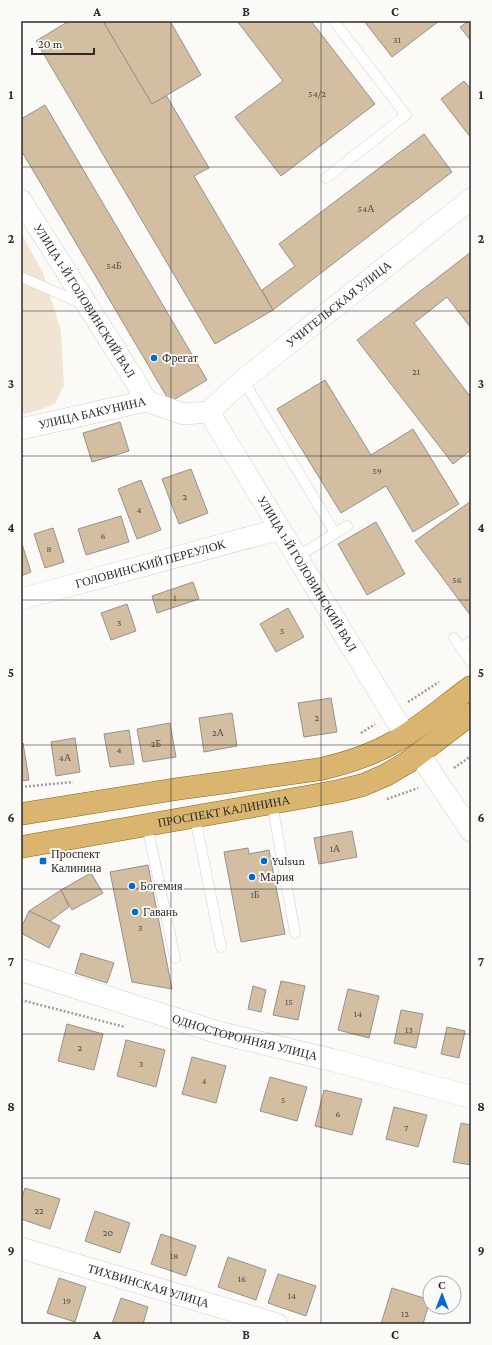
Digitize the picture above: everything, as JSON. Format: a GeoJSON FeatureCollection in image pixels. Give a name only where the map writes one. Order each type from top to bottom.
{"type":"FeatureCollection","features":[{"type":"Feature","properties":{"kind":"main road"},"geometry":{"type":"LineString","coordinates":[[21,814],[177,789],[321,769],[343,764],[365,756],[405,736],[471,687]]}},
{"type":"Feature","properties":{"kind":"main road","name":"ПРОСПЕКТ КАЛИНИНА"},"geometry":{"type":"LineString","coordinates":[[21,847],[272,804],[363,785],[386,775],[419,754],[471,714]]}},
{"type":"Feature","properties":{"kind":"street","name":"УЧИТЕЛЬСКАЯ УЛИЦА"},"geometry":{"type":"LineString","coordinates":[[209,412],[244,380],[471,199]]}},
{"type":"Feature","properties":{"kind":"street","name":"УЛИЦА 1-Й ГОЛОВИНСКИЙ ВАЛ"},"geometry":{"type":"LineString","coordinates":[[21,200],[137,384],[146,401]]}},
{"type":"Feature","properties":{"kind":"street","name":"УЛИЦА БАКУНИНА"},"geometry":{"type":"LineString","coordinates":[[21,429],[146,401],[184,414],[209,412]]}},
{"type":"Feature","properties":{"kind":"street","name":"УЛИЦА 1-Й ГОЛОВИНСКИЙ ВАЛ"},"geometry":{"type":"LineString","coordinates":[[209,412],[405,736]]}},
{"type":"Feature","properties":{"kind":"street","name":"ГОЛОВИНСКИЙ ПЕРЕУЛОК"},"geometry":{"type":"LineString","coordinates":[[21,599],[280,529]]}},
{"type":"Feature","properties":{"kind":"street"},"geometry":{"type":"LineString","coordinates":[[419,754],[471,831]]}},
{"type":"Feature","properties":{"kind":"street","name":"ОДНОСТОРОННЯЯ УЛИЦА"},"geometry":{"type":"LineString","coordinates":[[21,970],[220,1033],[332,1060],[471,1097]]}},
{"type":"Feature","properties":{"kind":"street","name":"ТИХВИНСКАЯ УЛИЦА"},"geometry":{"type":"LineString","coordinates":[[21,1248],[277,1324]]}},
{"type":"Feature","properties":{"kind":"lane"},"geometry":{"type":"LineString","coordinates":[[326,178],[406,115],[334,21]]}},
{"type":"Feature","properties":{"kind":"lane"},"geometry":{"type":"LineString","coordinates":[[21,277],[87,306]]}},
{"type":"Feature","properties":{"kind":"lane"},"geometry":{"type":"LineString","coordinates":[[244,380],[336,533]]}},
{"type":"Feature","properties":{"kind":"lane"},"geometry":{"type":"LineString","coordinates":[[296,557],[347,526]]}},
{"type":"Feature","properties":{"kind":"lane"},"geometry":{"type":"LineString","coordinates":[[454,638],[471,662]]}},
{"type":"Feature","properties":{"kind":"lane"},"geometry":{"type":"LineString","coordinates":[[461,648],[471,640]]}},
{"type":"Feature","properties":{"kind":"lane"},"geometry":{"type":"LineString","coordinates":[[272,804],[295,933]]}},
{"type":"Feature","properties":{"kind":"lane"},"geometry":{"type":"LineString","coordinates":[[195,817],[221,947]]}},
{"type":"Feature","properties":{"kind":"lane"},"geometry":{"type":"LineString","coordinates":[[147,825],[175,958]]}},
{"type":"Feature","properties":{"kind":"path"},"geometry":{"type":"LineString","coordinates":[[355,736],[471,662]]}},
{"type":"Feature","properties":{"kind":"path"},"geometry":{"type":"LineString","coordinates":[[21,787],[75,782]]}},
{"type":"Feature","properties":{"kind":"shaded area"},"geometry":{"type":"Polygon","coordinates":[[[21,233],[43,273],[61,331],[64,385],[55,404],[21,415],[21,233]]]}},
{"type":"Feature","properties":{"kind":"building"},"geometry":{"type":"Polygon","coordinates":[[[69,21],[103,21],[152,104],[166,95],[209,168],[194,176],[273,310],[215,344],[36,41],[69,21]]]}},
{"type":"Feature","properties":{"kind":"building"},"geometry":{"type":"Polygon","coordinates":[[[103,21],[170,21],[201,75],[152,104],[103,21]]]}},
{"type":"Feature","properties":{"kind":"building"},"geometry":{"type":"Polygon","coordinates":[[[237,21],[311,21],[375,104],[281,176],[235,117],[283,81],[237,21]]]}},
{"type":"Feature","properties":{"kind":"building"},"geometry":{"type":"Polygon","coordinates":[[[364,21],[439,21],[392,57],[364,21]]]}},
{"type":"Feature","properties":{"kind":"building"},"geometry":{"type":"Polygon","coordinates":[[[471,21],[471,41],[460,27],[471,21]]]}},
{"type":"Feature","properties":{"kind":"building"},"geometry":{"type":"Polygon","coordinates":[[[464,81],[471,89],[471,138],[441,99],[464,81]]]}},
{"type":"Feature","properties":{"kind":"building"},"geometry":{"type":"Polygon","coordinates":[[[45,105],[207,380],[170,402],[21,150],[21,119],[45,105]]]}},
{"type":"Feature","properties":{"kind":"building"},"geometry":{"type":"Polygon","coordinates":[[[424,134],[452,172],[273,310],[262,290],[295,266],[279,244],[424,134]]]}},
{"type":"Feature","properties":{"kind":"building"},"geometry":{"type":"Polygon","coordinates":[[[471,252],[471,328],[447,297],[414,323],[469,395],[471,393],[471,450],[453,464],[357,340],[471,252]]]}},
{"type":"Feature","properties":{"kind":"building"},"geometry":{"type":"Polygon","coordinates":[[[325,380],[371,455],[413,429],[459,504],[413,532],[386,486],[341,513],[277,409],[325,380]]]}},
{"type":"Feature","properties":{"kind":"building"},"geometry":{"type":"Polygon","coordinates":[[[120,422],[129,451],[92,462],[83,433],[120,422]]]}},
{"type":"Feature","properties":{"kind":"building"},"geometry":{"type":"Polygon","coordinates":[[[191,469],[208,513],[179,524],[162,479],[191,469]]]}},
{"type":"Feature","properties":{"kind":"building"},"geometry":{"type":"Polygon","coordinates":[[[141,480],[161,530],[137,539],[118,489],[141,480]]]}},
{"type":"Feature","properties":{"kind":"building"},"geometry":{"type":"Polygon","coordinates":[[[471,501],[471,616],[415,541],[471,501]]]}},
{"type":"Feature","properties":{"kind":"building"},"geometry":{"type":"Polygon","coordinates":[[[121,516],[129,542],[86,555],[78,529],[121,516]]]}},
{"type":"Feature","properties":{"kind":"building"},"geometry":{"type":"Polygon","coordinates":[[[376,522],[405,574],[367,595],[338,544],[376,522]]]}},
{"type":"Feature","properties":{"kind":"building"},"geometry":{"type":"Polygon","coordinates":[[[53,528],[64,562],[45,568],[34,534],[53,528]]]}},
{"type":"Feature","properties":{"kind":"building"},"geometry":{"type":"Polygon","coordinates":[[[21,541],[31,572],[21,576],[21,541]]]}},
{"type":"Feature","properties":{"kind":"building"},"geometry":{"type":"Polygon","coordinates":[[[193,582],[199,599],[157,613],[152,596],[193,582]]]}},
{"type":"Feature","properties":{"kind":"building"},"geometry":{"type":"Polygon","coordinates":[[[127,604],[136,631],[111,640],[101,613],[127,604]]]}},
{"type":"Feature","properties":{"kind":"building"},"geometry":{"type":"Polygon","coordinates":[[[288,608],[304,637],[276,652],[260,624],[288,608]]]}},
{"type":"Feature","properties":{"kind":"building"},"geometry":{"type":"Polygon","coordinates":[[[331,698],[337,732],[304,737],[298,703],[331,698]]]}},
{"type":"Feature","properties":{"kind":"building"},"geometry":{"type":"Polygon","coordinates":[[[232,713],[237,746],[204,752],[199,718],[232,713]]]}},
{"type":"Feature","properties":{"kind":"building"},"geometry":{"type":"Polygon","coordinates":[[[170,723],[176,757],[143,762],[137,729],[170,723]]]}},
{"type":"Feature","properties":{"kind":"building"},"geometry":{"type":"Polygon","coordinates":[[[129,730],[134,764],[110,767],[104,734],[129,730]]]}},
{"type":"Feature","properties":{"kind":"building"},"geometry":{"type":"Polygon","coordinates":[[[75,738],[80,772],[56,776],[51,742],[75,738]]]}},
{"type":"Feature","properties":{"kind":"building"},"geometry":{"type":"Polygon","coordinates":[[[23,743],[29,780],[21,781],[21,744],[23,743]]]}},
{"type":"Feature","properties":{"kind":"building"},"geometry":{"type":"Polygon","coordinates":[[[352,831],[357,857],[319,864],[314,838],[352,831]]]}},
{"type":"Feature","properties":{"kind":"building"},"geometry":{"type":"Polygon","coordinates":[[[248,848],[249,854],[269,850],[285,934],[241,942],[224,852],[248,848]]]}},
{"type":"Feature","properties":{"kind":"building"},"geometry":{"type":"Polygon","coordinates":[[[148,865],[172,989],[132,982],[110,872],[148,865]]]}},
{"type":"Feature","properties":{"kind":"building"},"geometry":{"type":"Polygon","coordinates":[[[91,873],[103,893],[72,910],[61,890],[91,873]]]}},
{"type":"Feature","properties":{"kind":"building"},"geometry":{"type":"Polygon","coordinates":[[[61,890],[69,907],[50,921],[29,911],[61,890]]]}},
{"type":"Feature","properties":{"kind":"building"},"geometry":{"type":"Polygon","coordinates":[[[29,911],[60,926],[49,948],[21,933],[21,928],[29,911]]]}},
{"type":"Feature","properties":{"kind":"building"},"geometry":{"type":"Polygon","coordinates":[[[81,953],[114,963],[107,983],[75,973],[81,953]]]}},
{"type":"Feature","properties":{"kind":"building"},"geometry":{"type":"Polygon","coordinates":[[[281,981],[305,986],[298,1020],[273,1015],[281,981]]]}},
{"type":"Feature","properties":{"kind":"building"},"geometry":{"type":"Polygon","coordinates":[[[253,986],[266,990],[261,1012],[248,1009],[253,986]]]}},
{"type":"Feature","properties":{"kind":"building"},"geometry":{"type":"Polygon","coordinates":[[[348,989],[379,996],[369,1038],[338,1030],[348,989]]]}},
{"type":"Feature","properties":{"kind":"building"},"geometry":{"type":"Polygon","coordinates":[[[401,1010],[423,1014],[416,1048],[394,1043],[401,1010]]]}},
{"type":"Feature","properties":{"kind":"building"},"geometry":{"type":"Polygon","coordinates":[[[67,1024],[103,1034],[94,1070],[58,1061],[67,1024]]]}},
{"type":"Feature","properties":{"kind":"building"},"geometry":{"type":"Polygon","coordinates":[[[447,1027],[465,1031],[459,1058],[441,1054],[447,1027]]]}},
{"type":"Feature","properties":{"kind":"building"},"geometry":{"type":"Polygon","coordinates":[[[126,1040],[165,1050],[156,1087],[117,1076],[126,1040]]]}},
{"type":"Feature","properties":{"kind":"building"},"geometry":{"type":"Polygon","coordinates":[[[192,1057],[226,1066],[216,1103],[182,1094],[192,1057]]]}},
{"type":"Feature","properties":{"kind":"building"},"geometry":{"type":"Polygon","coordinates":[[[270,1077],[307,1087],[297,1121],[260,1111],[270,1077]]]}},
{"type":"Feature","properties":{"kind":"building"},"geometry":{"type":"Polygon","coordinates":[[[324,1090],[362,1099],[352,1135],[315,1126],[324,1090]]]}},
{"type":"Feature","properties":{"kind":"building"},"geometry":{"type":"Polygon","coordinates":[[[394,1107],[427,1115],[418,1147],[386,1139],[394,1107]]]}},
{"type":"Feature","properties":{"kind":"building"},"geometry":{"type":"Polygon","coordinates":[[[461,1123],[471,1125],[471,1165],[453,1162],[461,1123]]]}},
{"type":"Feature","properties":{"kind":"building"},"geometry":{"type":"Polygon","coordinates":[[[25,1188],[60,1199],[50,1229],[21,1219],[21,1200],[25,1188]]]}},
{"type":"Feature","properties":{"kind":"building"},"geometry":{"type":"Polygon","coordinates":[[[95,1211],[130,1223],[120,1253],[85,1241],[95,1211]]]}},
{"type":"Feature","properties":{"kind":"building"},"geometry":{"type":"Polygon","coordinates":[[[161,1234],[196,1246],[186,1276],[151,1264],[161,1234]]]}},
{"type":"Feature","properties":{"kind":"building"},"geometry":{"type":"Polygon","coordinates":[[[228,1257],[266,1270],[256,1300],[218,1287],[228,1257]]]}},
{"type":"Feature","properties":{"kind":"building"},"geometry":{"type":"Polygon","coordinates":[[[278,1274],[316,1286],[306,1316],[268,1303],[278,1274]]]}},
{"type":"Feature","properties":{"kind":"building"},"geometry":{"type":"Polygon","coordinates":[[[59,1278],[86,1287],[75,1322],[47,1313],[59,1278]]]}},
{"type":"Feature","properties":{"kind":"building"},"geometry":{"type":"Polygon","coordinates":[[[392,1288],[422,1297],[422,1315],[426,1315],[423,1324],[381,1324],[392,1288]]]}},
{"type":"Feature","properties":{"kind":"building"},"geometry":{"type":"Polygon","coordinates":[[[121,1298],[148,1307],[143,1324],[112,1324],[121,1298]]]}},
{"type":"Feature","properties":{"kind":"place","name":"Фрегат"},"geometry":{"type":"Point","coordinates":[154,358]}},
{"type":"Feature","properties":{"kind":"place","name":"Проспект Калинина"},"geometry":{"type":"Point","coordinates":[43,861]}},
{"type":"Feature","properties":{"kind":"place","name":"Yulsun"},"geometry":{"type":"Point","coordinates":[264,861]}},
{"type":"Feature","properties":{"kind":"place","name":"Мария"},"geometry":{"type":"Point","coordinates":[252,877]}},
{"type":"Feature","properties":{"kind":"place","name":"Богемия"},"geometry":{"type":"Point","coordinates":[132,886]}},
{"type":"Feature","properties":{"kind":"place","name":"Гавань"},"geometry":{"type":"Point","coordinates":[135,912]}}]}
